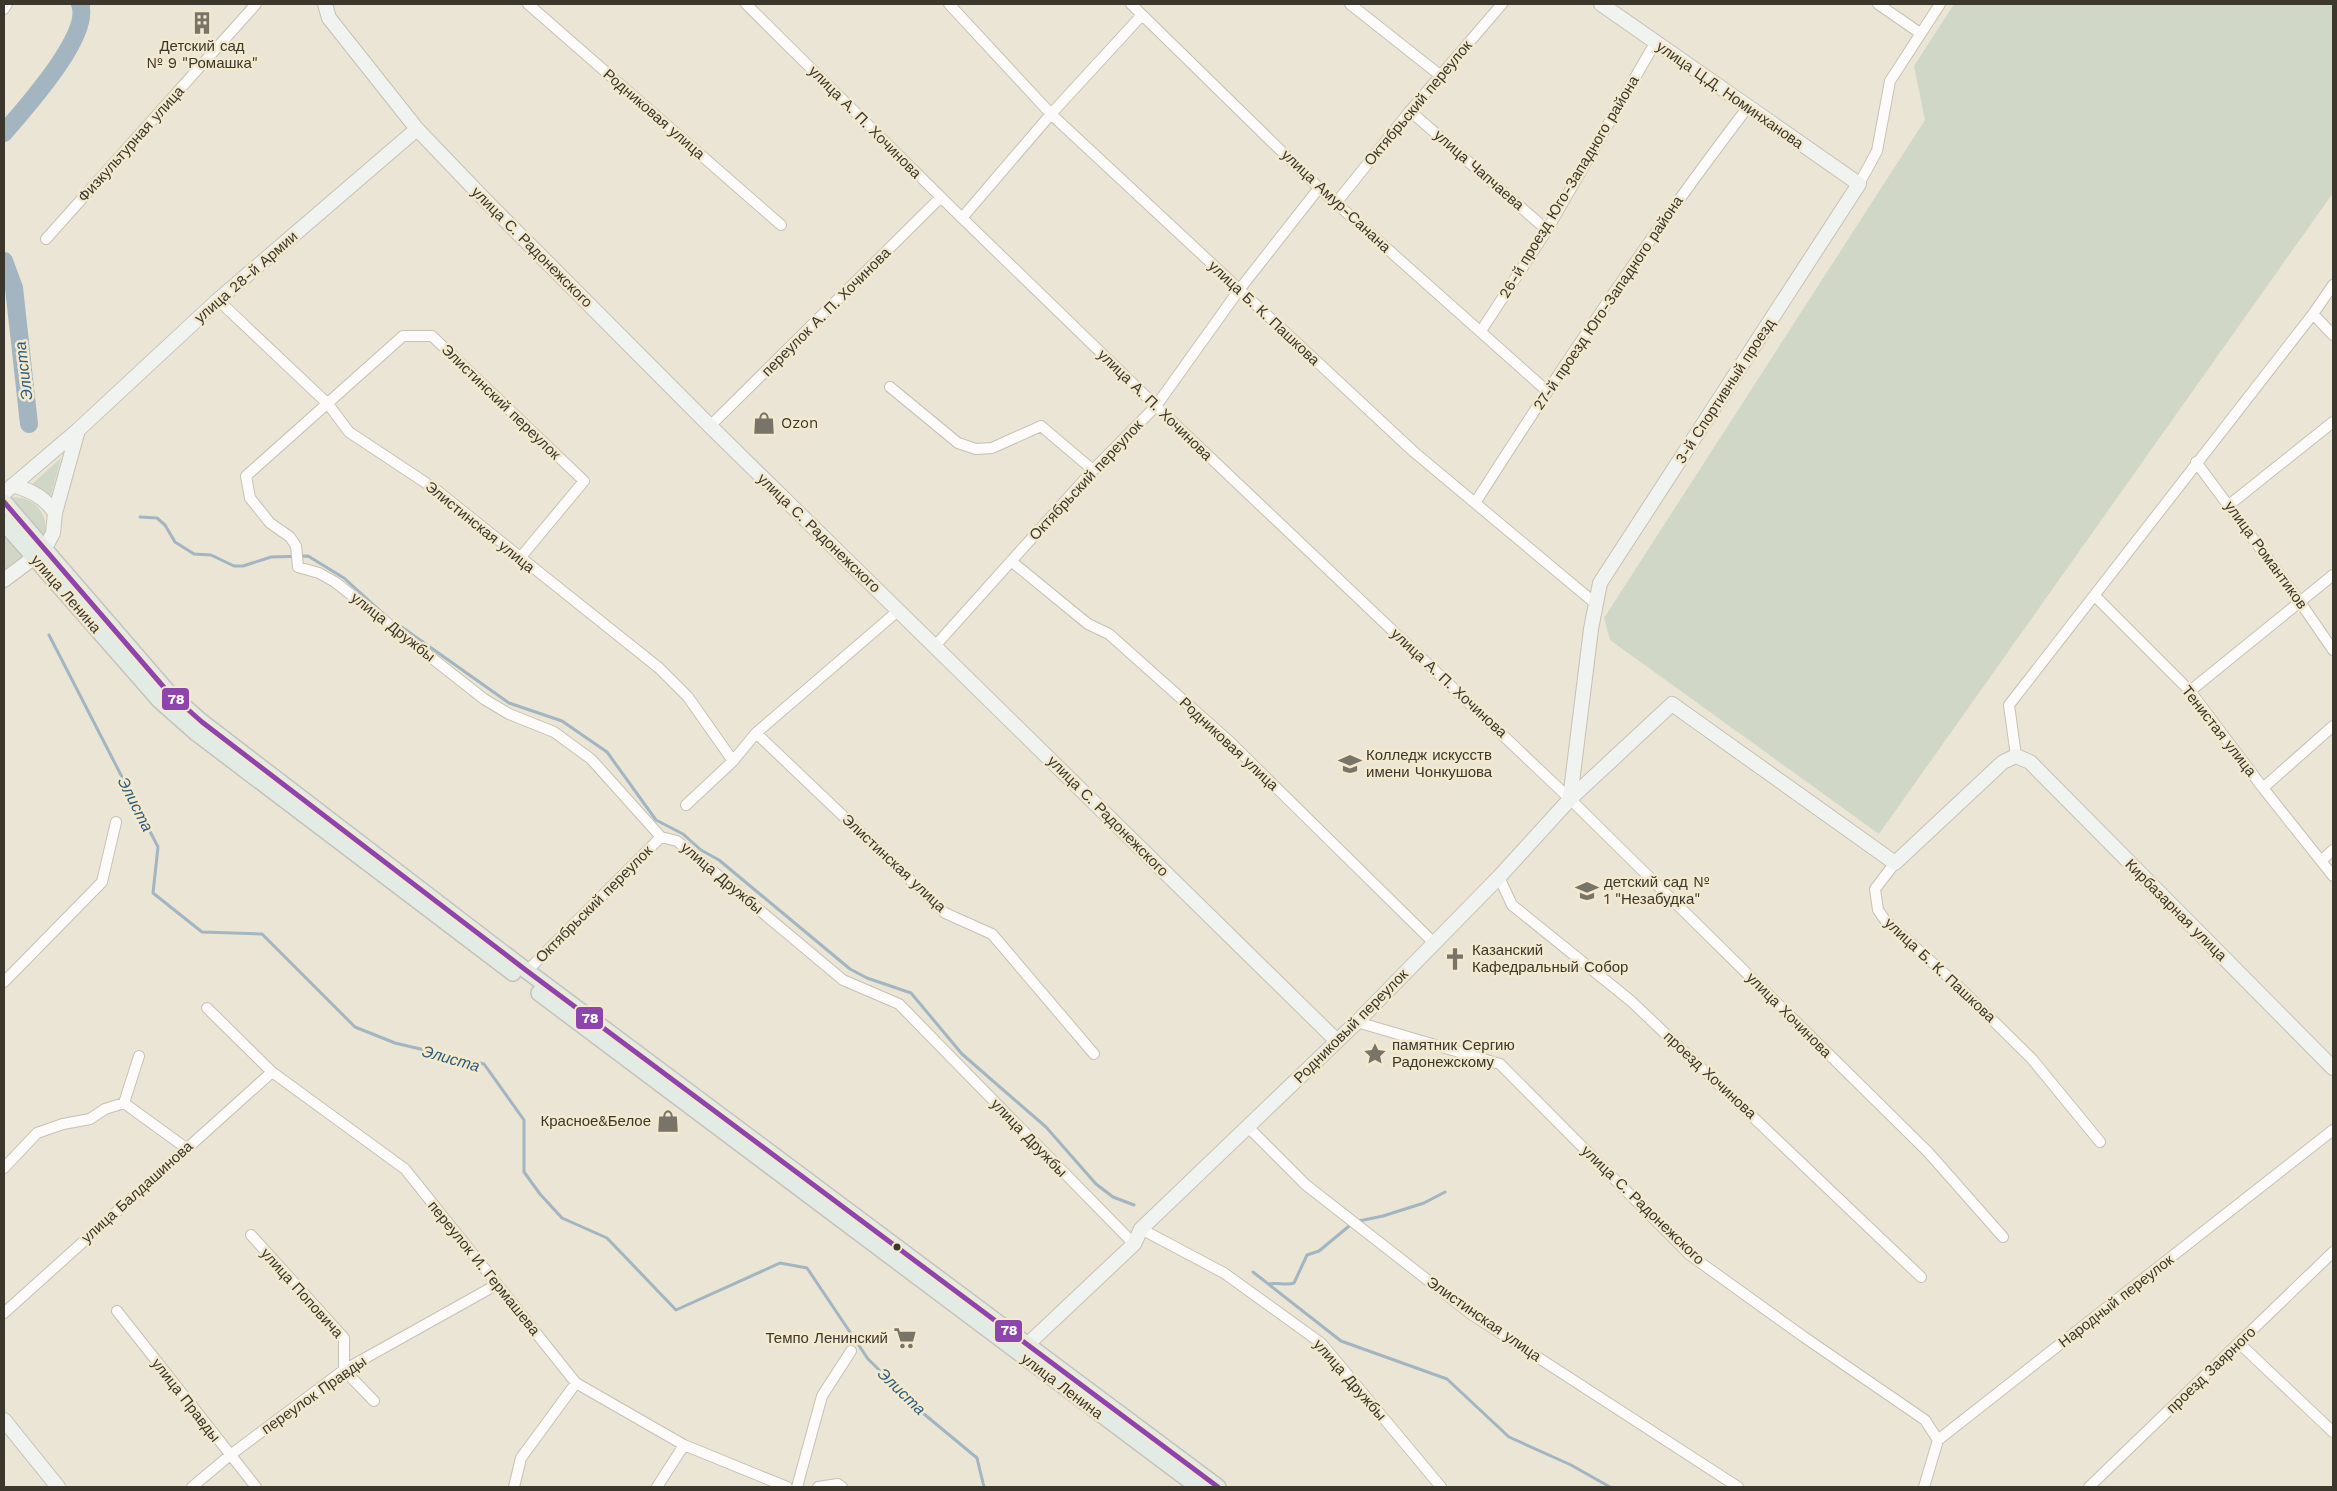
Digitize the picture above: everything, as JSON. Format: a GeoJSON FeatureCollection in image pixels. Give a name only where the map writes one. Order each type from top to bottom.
{"type":"FeatureCollection","features":[{"type":"Feature","properties":{"kind":"main road","name":"улица Ленина"},"geometry":{"type":"LineString","coordinates":[[4,502],[39,554],[160,701],[225,756],[1024,1350],[1218,1487]]}},
{"type":"Feature","properties":{"kind":"main road","name":"улица Ленина"},"geometry":{"type":"LineString","coordinates":[[4,523],[39,554],[168,692],[195,716],[1024,1350],[1198,1487]]}},
{"type":"Feature","properties":{"kind":"street"},"geometry":{"type":"LineString","coordinates":[[4,9],[8,4]]}},
{"type":"Feature","properties":{"kind":"street","name":"Физкультурная улица"},"geometry":{"type":"LineString","coordinates":[[46,239],[256,4]]}},
{"type":"Feature","properties":{"kind":"street"},"geometry":{"type":"LineString","coordinates":[[321,4],[329,18]]}},
{"type":"Feature","properties":{"kind":"street","name":"улица С. Радонежского"},"geometry":{"type":"LineString","coordinates":[[325,4],[329,18],[416,129],[710,426],[1337,1041]]}},
{"type":"Feature","properties":{"kind":"street","name":"Родниковая улица"},"geometry":{"type":"LineString","coordinates":[[528,4],[781,225]]}},
{"type":"Feature","properties":{"kind":"street","name":"улица А. П. Хочинова"},"geometry":{"type":"LineString","coordinates":[[746,4],[962,218],[1156,406],[1570,798]]}},
{"type":"Feature","properties":{"kind":"street","name":"улица Б. К. Пашкова"},"geometry":{"type":"LineString","coordinates":[[948,4],[1052,114],[1239,290],[1414,452],[1596,604]]}},
{"type":"Feature","properties":{"kind":"street","name":"улица Амур-Санана"},"geometry":{"type":"LineString","coordinates":[[1131,4],[1319,188],[1547,390]]}},
{"type":"Feature","properties":{"kind":"street"},"geometry":{"type":"LineString","coordinates":[[1350,4],[1441,76]]}},
{"type":"Feature","properties":{"kind":"street","name":"Октябрьский переулок"},"geometry":{"type":"LineString","coordinates":[[1336,203],[1410,111],[1502,4]]}},
{"type":"Feature","properties":{"kind":"street","name":"улица Ц.Д. Номинханова"},"geometry":{"type":"LineString","coordinates":[[1602,4],[1655,43],[1859,184]]}},
{"type":"Feature","properties":{"kind":"street"},"geometry":{"type":"LineString","coordinates":[[1878,4],[1920,33]]}},
{"type":"Feature","properties":{"kind":"street","name":"3-й Спортивный проезд"},"geometry":{"type":"LineString","coordinates":[[1570,798],[1600,583],[1859,184],[1877,151],[1890,81],[1940,4]]}},
{"type":"Feature","properties":{"kind":"street"},"geometry":{"type":"LineString","coordinates":[[962,218],[1052,114],[1142,15]]}},
{"type":"Feature","properties":{"kind":"street","name":"26-й проезд Юго-Западного района"},"geometry":{"type":"LineString","coordinates":[[1481,331],[1547,230],[1655,43]]}},
{"type":"Feature","properties":{"kind":"street","name":"27-й проезд Юго-Западного района"},"geometry":{"type":"LineString","coordinates":[[1475,504],[1547,390],[1682,193],[1748,107]]}},
{"type":"Feature","properties":{"kind":"street","name":"улица Чапчаева"},"geometry":{"type":"LineString","coordinates":[[1410,111],[1547,230]]}},
{"type":"Feature","properties":{"kind":"street","name":"улица 28-й Армии"},"geometry":{"type":"LineString","coordinates":[[9,489],[78,430],[218,300],[416,129]]}},
{"type":"Feature","properties":{"kind":"street","name":"Октябрьский переулок"},"geometry":{"type":"LineString","coordinates":[[935,646],[1093,470],[1156,406],[1239,290],[1319,188]]}},
{"type":"Feature","properties":{"kind":"street","name":"переулок А. П. Хочинова"},"geometry":{"type":"LineString","coordinates":[[710,426],[941,197]]}},
{"type":"Feature","properties":{"kind":"street"},"geometry":{"type":"LineString","coordinates":[[1895,863],[2003,762],[2016,756],[2009,705],[2095,596],[2196,462],[2313,314],[2333,284]]}},
{"type":"Feature","properties":{"kind":"street","name":"Элистинская улица"},"geometry":{"type":"LineString","coordinates":[[218,300],[328,404],[350,432],[435,489],[659,668],[688,697],[733,761]]}},
{"type":"Feature","properties":{"kind":"street"},"geometry":{"type":"LineString","coordinates":[[2313,314],[2333,335]]}},
{"type":"Feature","properties":{"kind":"street","name":"Элистинский переулок"},"geometry":{"type":"LineString","coordinates":[[246,476],[403,336],[432,336],[584,481],[520,558]]}},
{"type":"Feature","properties":{"kind":"street"},"geometry":{"type":"LineString","coordinates":[[890,387],[958,443],[976,448],[992,448],[1041,426],[1093,470]]}},
{"type":"Feature","properties":{"kind":"street"},"geometry":{"type":"LineString","coordinates":[[2229,506],[2333,422]]}},
{"type":"Feature","properties":{"kind":"street"},"geometry":{"type":"LineString","coordinates":[[4,580],[39,554],[54,534],[55,513],[78,430]]}},
{"type":"Feature","properties":{"kind":"street","name":"улица Романтиков"},"geometry":{"type":"LineString","coordinates":[[2196,462],[2300,602],[2333,650]]}},
{"type":"Feature","properties":{"kind":"street","name":"улица Дружбы"},"geometry":{"type":"LineString","coordinates":[[246,476],[250,498],[270,523],[290,537],[296,546],[298,567],[319,573],[335,582],[484,699],[509,714],[554,732],[591,759],[661,837],[677,841],[844,980],[898,1004],[1134,1244]]}},
{"type":"Feature","properties":{"kind":"street","name":"улица 28-й Армии"},"geometry":{"type":"LineString","coordinates":[[9,489],[32,491],[48,503],[55,513]]}},
{"type":"Feature","properties":{"kind":"street","name":"Родниковая улица"},"geometry":{"type":"LineString","coordinates":[[1011,561],[1088,624],[1109,634],[1230,742],[1434,944]]}},
{"type":"Feature","properties":{"kind":"street"},"geometry":{"type":"LineString","coordinates":[[2190,691],[2333,575]]}},
{"type":"Feature","properties":{"kind":"street","name":"Тенистая улица"},"geometry":{"type":"LineString","coordinates":[[2095,596],[2190,691],[2263,788],[2333,876]]}},
{"type":"Feature","properties":{"kind":"street"},"geometry":{"type":"LineString","coordinates":[[686,805],[733,761],[756,733],[899,610]]}},
{"type":"Feature","properties":{"kind":"street","name":"Родниковый переулок"},"geometry":{"type":"LineString","coordinates":[[1024,1350],[1134,1244],[1141,1229],[1357,1022],[1499,877],[1570,798],[1672,704],[1895,863]]}},
{"type":"Feature","properties":{"kind":"street"},"geometry":{"type":"LineString","coordinates":[[2263,788],[2333,726]]}},
{"type":"Feature","properties":{"kind":"street","name":"Элистинская улица"},"geometry":{"type":"LineString","coordinates":[[756,733],[945,913],[992,934],[1094,1054]]}},
{"type":"Feature","properties":{"kind":"street","name":"Кирбазарная улица"},"geometry":{"type":"LineString","coordinates":[[2016,756],[2030,762],[2333,1068]]}},
{"type":"Feature","properties":{"kind":"street","name":"улица Хочинова"},"geometry":{"type":"LineString","coordinates":[[1570,798],[1928,1152],[2003,1237]]}},
{"type":"Feature","properties":{"kind":"street"},"geometry":{"type":"LineString","coordinates":[[4,982],[102,882],[116,822]]}},
{"type":"Feature","properties":{"kind":"street","name":"Октябрьский переулок"},"geometry":{"type":"LineString","coordinates":[[527,971],[661,837]]}},
{"type":"Feature","properties":{"kind":"street"},"geometry":{"type":"LineString","coordinates":[[2321,861],[2333,850]]}},
{"type":"Feature","properties":{"kind":"street","name":"улица Б. К. Пашкова"},"geometry":{"type":"LineString","coordinates":[[1895,863],[1874,889],[1878,910],[1884,920],[1957,985],[2032,1059],[2100,1142]]}},
{"type":"Feature","properties":{"kind":"street","name":"проезд Хочинова"},"geometry":{"type":"LineString","coordinates":[[1499,877],[1512,905],[1631,1000],[1921,1277]]}},
{"type":"Feature","properties":{"kind":"street","name":"переулок И. Гермашева"},"geometry":{"type":"LineString","coordinates":[[207,1008],[272,1072],[405,1169],[576,1383],[684,1445],[787,1487]]}},
{"type":"Feature","properties":{"kind":"street","name":"улица С. Радонежского"},"geometry":{"type":"LineString","coordinates":[[1357,1022],[1500,1064],[1690,1255],[1804,1337],[1925,1420],[1938,1440]]}},
{"type":"Feature","properties":{"kind":"street"},"geometry":{"type":"LineString","coordinates":[[124,1103],[139,1056]]}},
{"type":"Feature","properties":{"kind":"street","name":"улица Балдашинова"},"geometry":{"type":"LineString","coordinates":[[4,1312],[272,1072]]}},
{"type":"Feature","properties":{"kind":"street"},"geometry":{"type":"LineString","coordinates":[[4,1168],[36,1133],[63,1124],[90,1119],[105,1109],[124,1103]]}},
{"type":"Feature","properties":{"kind":"street"},"geometry":{"type":"LineString","coordinates":[[124,1103],[186,1148]]}},
{"type":"Feature","properties":{"kind":"street","name":"Элистинская улица"},"geometry":{"type":"LineString","coordinates":[[1248,1127],[1306,1185],[1471,1314],[1738,1487]]}},
{"type":"Feature","properties":{"kind":"street","name":"Народный переулок"},"geometry":{"type":"LineString","coordinates":[[1938,1440],[2333,1130]]}},
{"type":"Feature","properties":{"kind":"street","name":"улица Дружбы"},"geometry":{"type":"LineString","coordinates":[[1141,1229],[1224,1273],[1321,1343],[1441,1487]]}},
{"type":"Feature","properties":{"kind":"street","name":"улица Поповича"},"geometry":{"type":"LineString","coordinates":[[251,1235],[344,1338],[344,1370]]}},
{"type":"Feature","properties":{"kind":"street","name":"проезд Заярного"},"geometry":{"type":"LineString","coordinates":[[2089,1487],[2333,1253]]}},
{"type":"Feature","properties":{"kind":"street","name":"переулок Правды"},"geometry":{"type":"LineString","coordinates":[[192,1487],[344,1370],[496,1285]]}},
{"type":"Feature","properties":{"kind":"street","name":"улица Правды"},"geometry":{"type":"LineString","coordinates":[[117,1311],[256,1487]]}},
{"type":"Feature","properties":{"kind":"street"},"geometry":{"type":"LineString","coordinates":[[2239,1343],[2333,1432]]}},
{"type":"Feature","properties":{"kind":"street"},"geometry":{"type":"LineString","coordinates":[[797,1487],[822,1396],[851,1351]]}},
{"type":"Feature","properties":{"kind":"street"},"geometry":{"type":"LineString","coordinates":[[344,1370],[374,1401]]}},
{"type":"Feature","properties":{"kind":"street"},"geometry":{"type":"LineString","coordinates":[[514,1487],[520,1458],[576,1383]]}},
{"type":"Feature","properties":{"kind":"street"},"geometry":{"type":"LineString","coordinates":[[4,1420],[58,1487]]}},
{"type":"Feature","properties":{"kind":"street"},"geometry":{"type":"LineString","coordinates":[[1924,1487],[1938,1440]]}},
{"type":"Feature","properties":{"kind":"street"},"geometry":{"type":"LineString","coordinates":[[657,1487],[684,1445]]}},
{"type":"Feature","properties":{"kind":"street"},"geometry":{"type":"LineString","coordinates":[[818,1487],[838,1484],[842,1487]]}},
{"type":"Feature","properties":{"kind":"green space"},"geometry":{"type":"Polygon","coordinates":[[[1954,4],[2333,4],[2333,193],[1879,834],[1610,640],[1604,618],[1925,120],[1914,66],[1954,4]]]}},
{"type":"Feature","properties":{"kind":"green space"},"geometry":{"type":"Polygon","coordinates":[[[61,458],[51,496],[32,484],[61,458]]]}},
{"type":"Feature","properties":{"kind":"green space"},"geometry":{"type":"Polygon","coordinates":[[[14,497],[30,501],[41,511],[45,525],[43,542],[9,500],[14,497]]]}},
{"type":"Feature","properties":{"kind":"green space"},"geometry":{"type":"Polygon","coordinates":[[[4,534],[24,558],[4,571],[4,534]]]}},
{"type":"Feature","properties":{"kind":"waterway","name":"Элиста"},"geometry":{"type":"LineString","coordinates":[[4,133],[40,90],[66,52],[76,34],[81,17],[80,4]]}},
{"type":"Feature","properties":{"kind":"waterway","name":"Элиста"},"geometry":{"type":"LineString","coordinates":[[4,261],[14,288],[29,424]]}},
{"type":"Feature","properties":{"kind":"waterway"},"geometry":{"type":"LineString","coordinates":[[140,517],[157,518],[165,525],[175,542],[194,554],[211,555],[234,566],[243,566],[271,557],[308,556],[344,578],[387,617]]}},
{"type":"Feature","properties":{"kind":"waterway"},"geometry":{"type":"LineString","coordinates":[[396,623],[509,703],[562,721],[607,752],[656,820],[683,834],[701,850],[719,860],[850,969],[867,978],[911,993],[962,1054],[1046,1127],[1096,1184],[1113,1197],[1134,1205]]}},
{"type":"Feature","properties":{"kind":"waterway","name":"Элиста"},"geometry":{"type":"LineString","coordinates":[[49,635],[158,847],[153,893],[202,932],[262,934],[355,1027],[395,1043],[484,1064],[524,1120],[524,1172],[540,1194],[562,1218],[607,1238],[676,1310],[780,1263],[807,1268],[868,1359],[924,1414],[977,1458],[984,1487]]}},
{"type":"Feature","properties":{"kind":"waterway"},"geometry":{"type":"LineString","coordinates":[[1269,1284],[1294,1283],[1307,1255],[1319,1251],[1354,1222],[1383,1216],[1424,1203],[1445,1192]]}},
{"type":"Feature","properties":{"kind":"waterway"},"geometry":{"type":"LineString","coordinates":[[1253,1272],[1341,1341],[1447,1379],[1509,1437],[1571,1465],[1610,1487]]}},
{"type":"Feature","properties":{"kind":"transit line","name":"78"},"geometry":{"type":"LineString","coordinates":[[4,502],[168,692],[202,722],[527,971],[1218,1487]]}},
{"type":"Feature","properties":{"kind":"place","name":"Детский сад № 9 \"Ромашка\""},"geometry":{"type":"Point","coordinates":[202,23]}},
{"type":"Feature","properties":{"kind":"place","name":"Ozon"},"geometry":{"type":"Point","coordinates":[764,423]}},
{"type":"Feature","properties":{"kind":"place","name":"Колледж искусств имени Чонкушова"},"geometry":{"type":"Point","coordinates":[1350,764]}},
{"type":"Feature","properties":{"kind":"place","name":"детский сад № 1 \"Незабудка\""},"geometry":{"type":"Point","coordinates":[1587,891]}},
{"type":"Feature","properties":{"kind":"place","name":"Казанский Кафедральный Собор"},"geometry":{"type":"Point","coordinates":[1455,959]}},
{"type":"Feature","properties":{"kind":"place","name":"памятник Сергию Радонежскому"},"geometry":{"type":"Point","coordinates":[1375,1054]}},
{"type":"Feature","properties":{"kind":"place","name":"Красное&Белое"},"geometry":{"type":"Point","coordinates":[668,1121]}},
{"type":"Feature","properties":{"kind":"place","name":"Темпо Ленинский"},"geometry":{"type":"Point","coordinates":[905,1338]}}]}
